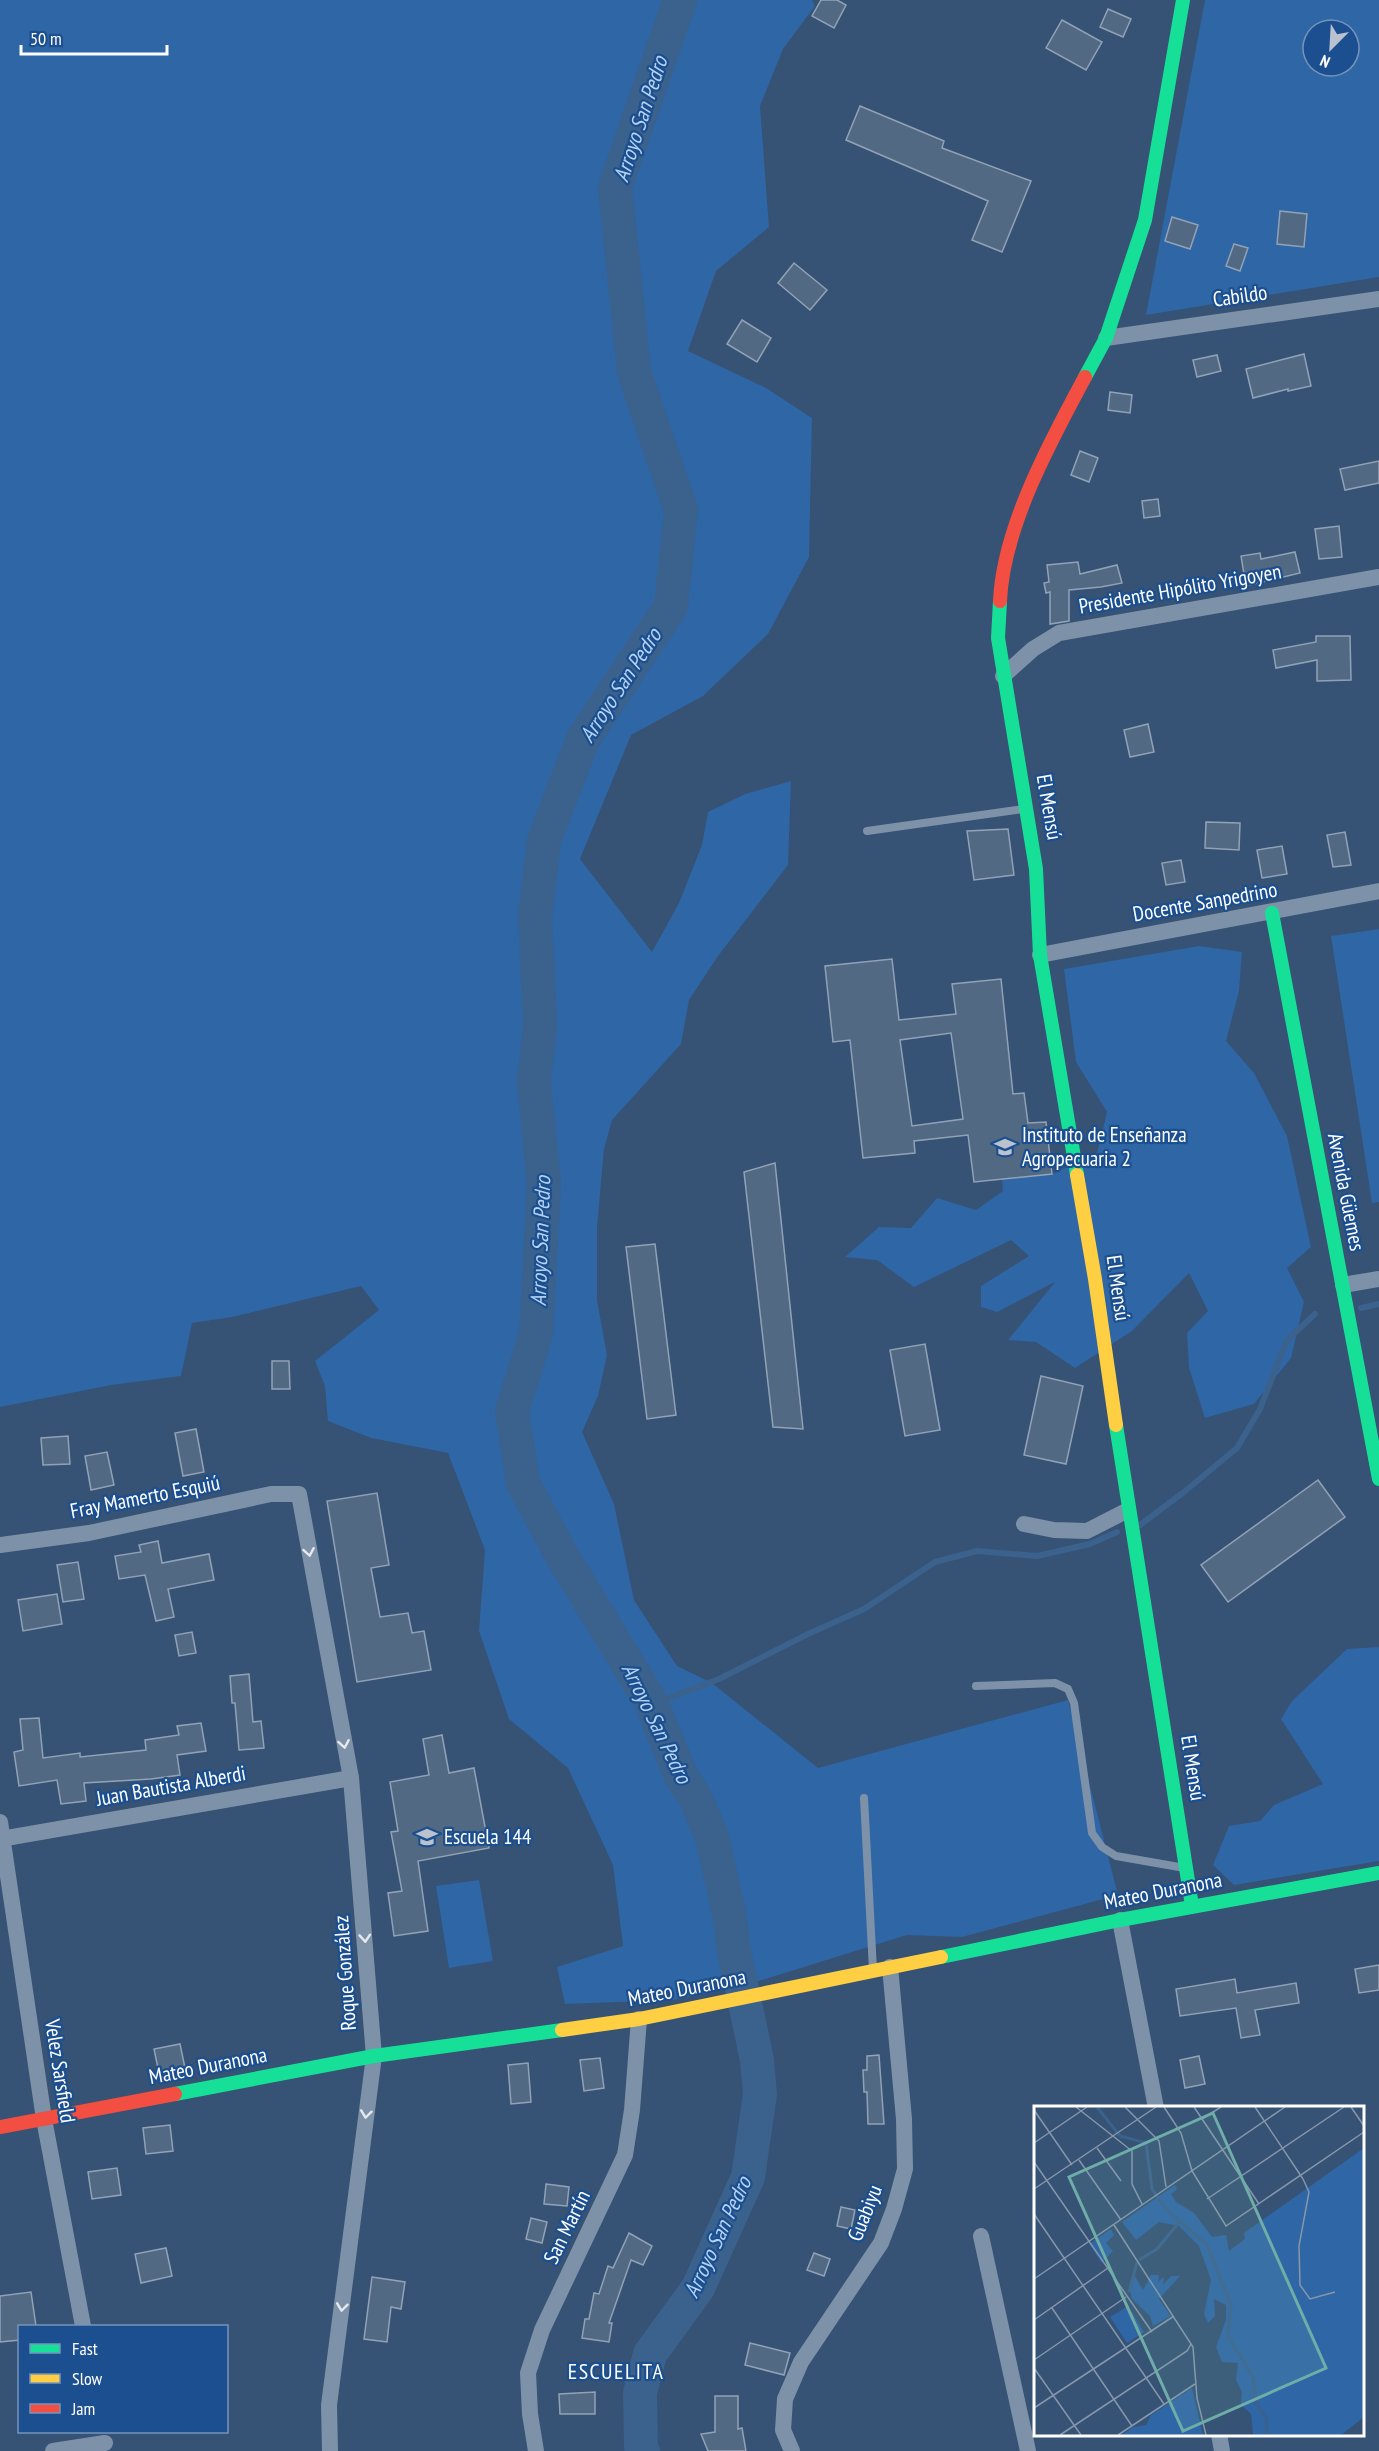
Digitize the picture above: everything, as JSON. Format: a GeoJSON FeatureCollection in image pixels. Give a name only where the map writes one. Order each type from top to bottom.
{"type":"FeatureCollection","features":[{"type":"Feature","properties":{"kind":"street","name":"El Mensú"},"geometry":{"type":"LineString","coordinates":[[1183,0],[1145,220],[1106,338],[1059,425],[1024,503],[1001,576],[998,638],[1036,869],[1040,955],[1095,1279],[1128,1510],[1192,1906]]}},
{"type":"Feature","properties":{"kind":"street","name":"Cabildo"},"geometry":{"type":"LineString","coordinates":[[1106,338],[1379,298]]}},
{"type":"Feature","properties":{"kind":"street","name":"Presidente Hipólito Yrigoyen"},"geometry":{"type":"LineString","coordinates":[[1003,676],[1033,649],[1059,633],[1379,577]]}},
{"type":"Feature","properties":{"kind":"street","name":"Docente Sanpedrino"},"geometry":{"type":"LineString","coordinates":[[1040,955],[1379,891]]}},
{"type":"Feature","properties":{"kind":"street","name":"Avenida Güemes"},"geometry":{"type":"LineString","coordinates":[[1272,913],[1379,1479]]}},
{"type":"Feature","properties":{"kind":"street"},"geometry":{"type":"LineString","coordinates":[[1343,1285],[1379,1280]]}},
{"type":"Feature","properties":{"kind":"street","name":"Fray Mamerto Esquiú"},"geometry":{"type":"LineString","coordinates":[[0,1545],[88,1533],[271,1494],[299,1494]]}},
{"type":"Feature","properties":{"kind":"street","name":"Roque González"},"geometry":{"type":"LineString","coordinates":[[299,1494],[351,1778],[374,2056],[329,2405],[330,2451]]}},
{"type":"Feature","properties":{"kind":"street"},"geometry":{"type":"LineString","coordinates":[[1024,1524],[1054,1530],[1087,1531],[1128,1510]]}},
{"type":"Feature","properties":{"kind":"street","name":"Juan Bautista Alberdi"},"geometry":{"type":"LineString","coordinates":[[1,1833],[351,1778]]}},
{"type":"Feature","properties":{"kind":"street","name":"Velez Sarsfield"},"geometry":{"type":"LineString","coordinates":[[1,1833],[44,2119],[83,2325]]}},
{"type":"Feature","properties":{"kind":"street","name":"Mateo Duranona"},"geometry":{"type":"LineString","coordinates":[[0,2127],[374,2056],[639,2019],[1120,1920],[1379,1873]]}},
{"type":"Feature","properties":{"kind":"street"},"geometry":{"type":"LineString","coordinates":[[1120,1920],[1156,2106]]}},
{"type":"Feature","properties":{"kind":"street","name":"Guabiyu"},"geometry":{"type":"LineString","coordinates":[[792,2451],[783,2430],[785,2399],[801,2362],[881,2243],[894,2209],[905,2169],[904,2119],[890,1967]]}},
{"type":"Feature","properties":{"kind":"street","name":"San Martín"},"geometry":{"type":"LineString","coordinates":[[536,2451],[530,2414],[528,2373],[542,2330],[625,2155],[632,2110],[639,2019]]}},
{"type":"Feature","properties":{"kind":"street"},"geometry":{"type":"LineString","coordinates":[[981,2236],[1028,2451]]}},
{"type":"Feature","properties":{"kind":"street"},"geometry":{"type":"LineString","coordinates":[[1219,2436],[1222,2451]]}},
{"type":"Feature","properties":{"kind":"street"},"geometry":{"type":"LineString","coordinates":[[53,2451],[104,2442]]}},
{"type":"Feature","properties":{"kind":"lane"},"geometry":{"type":"LineString","coordinates":[[867,831],[1027,809]]}},
{"type":"Feature","properties":{"kind":"lane"},"geometry":{"type":"LineString","coordinates":[[976,1686],[1055,1683],[1068,1689],[1074,1704],[1092,1833],[1102,1847],[1116,1856],[1186,1868]]}},
{"type":"Feature","properties":{"kind":"lane"},"geometry":{"type":"LineString","coordinates":[[864,1798],[873,1971]]}},
{"type":"Feature","properties":{"kind":"shaded area"},"geometry":{"type":"Polygon","coordinates":[[[0,0],[812,0],[815,6],[783,49],[760,106],[769,227],[716,271],[688,351],[766,388],[812,418],[809,557],[768,634],[703,696],[631,735],[580,859],[652,952],[679,903],[702,845],[708,812],[745,794],[791,781],[788,865],[718,956],[689,1000],[681,1044],[612,1120],[604,1149],[597,1227],[597,1300],[607,1355],[598,1396],[582,1432],[614,1504],[634,1600],[677,1666],[712,1683],[818,1768],[1068,1700],[1118,1895],[962,1937],[907,1935],[739,1987],[673,2000],[565,2004],[557,1967],[623,1946],[613,1865],[568,1768],[509,1719],[479,1631],[485,1550],[448,1453],[371,1438],[328,1421],[325,1386],[315,1361],[379,1310],[361,1286],[232,1317],[192,1323],[181,1376],[111,1385],[0,1407],[0,0]]]}},
{"type":"Feature","properties":{"kind":"shaded area"},"geometry":{"type":"Polygon","coordinates":[[[1205,0],[1379,0],[1379,277],[1146,315],[1205,0]]]}},
{"type":"Feature","properties":{"kind":"shaded area"},"geometry":{"type":"Polygon","coordinates":[[[1379,929],[1379,1202],[1372,1203],[1331,936],[1379,929]]]}},
{"type":"Feature","properties":{"kind":"shaded area"},"geometry":{"type":"Polygon","coordinates":[[[1199,946],[1242,952],[1239,991],[1226,1041],[1254,1073],[1287,1136],[1311,1247],[1287,1268],[1304,1302],[1291,1358],[1254,1404],[1205,1418],[1189,1368],[1187,1333],[1208,1311],[1189,1273],[1132,1331],[1075,1368],[1036,1342],[1008,1340],[1055,1282],[997,1312],[981,1307],[981,1286],[1029,1256],[1011,1240],[914,1287],[877,1260],[845,1257],[879,1227],[911,1228],[937,1198],[976,1210],[1003,1191],[1002,1179],[1052,1174],[1097,1154],[1107,1112],[1076,1062],[1064,969],[1199,946]]]}},
{"type":"Feature","properties":{"kind":"shaded area"},"geometry":{"type":"Polygon","coordinates":[[[1379,1647],[1379,1861],[1234,1885],[1213,1865],[1229,1826],[1260,1821],[1274,1805],[1323,1784],[1281,1719],[1292,1701],[1347,1649],[1379,1647]]]}},
{"type":"Feature","properties":{"kind":"shaded area"},"geometry":{"type":"Polygon","coordinates":[[[479,1880],[493,1961],[449,1968],[436,1886],[479,1880]]]}},
{"type":"Feature","properties":{"kind":"building"},"geometry":{"type":"Polygon","coordinates":[[[821,0],[837,0],[846,5],[834,28],[812,16],[821,0]]]}},
{"type":"Feature","properties":{"kind":"building"},"geometry":{"type":"Polygon","coordinates":[[[1108,9],[1131,19],[1123,37],[1100,27],[1108,9]]]}},
{"type":"Feature","properties":{"kind":"building"},"geometry":{"type":"Polygon","coordinates":[[[1062,20],[1102,42],[1086,70],[1046,48],[1062,20]]]}},
{"type":"Feature","properties":{"kind":"building"},"geometry":{"type":"Polygon","coordinates":[[[860,106],[944,141],[942,148],[1031,181],[1002,252],[972,240],[988,201],[846,140],[860,106]]]}},
{"type":"Feature","properties":{"kind":"building"},"geometry":{"type":"Polygon","coordinates":[[[1280,211],[1307,214],[1304,247],[1277,244],[1280,211]]]}},
{"type":"Feature","properties":{"kind":"building"},"geometry":{"type":"Polygon","coordinates":[[[1172,217],[1198,225],[1190,249],[1165,241],[1172,217]]]}},
{"type":"Feature","properties":{"kind":"building"},"geometry":{"type":"Polygon","coordinates":[[[1234,244],[1248,248],[1240,271],[1226,266],[1234,244]]]}},
{"type":"Feature","properties":{"kind":"building"},"geometry":{"type":"Polygon","coordinates":[[[794,263],[827,290],[810,310],[778,283],[794,263]]]}},
{"type":"Feature","properties":{"kind":"building"},"geometry":{"type":"Polygon","coordinates":[[[742,320],[771,338],[757,362],[727,344],[742,320]]]}},
{"type":"Feature","properties":{"kind":"building"},"geometry":{"type":"Polygon","coordinates":[[[1304,354],[1311,386],[1253,398],[1246,369],[1304,354]]]}},
{"type":"Feature","properties":{"kind":"building"},"geometry":{"type":"Polygon","coordinates":[[[1217,355],[1221,371],[1197,377],[1193,360],[1217,355]]]}},
{"type":"Feature","properties":{"kind":"building"},"geometry":{"type":"Polygon","coordinates":[[[1110,392],[1132,395],[1130,413],[1108,410],[1110,392]]]}},
{"type":"Feature","properties":{"kind":"building"},"geometry":{"type":"Polygon","coordinates":[[[1080,451],[1098,458],[1089,482],[1071,475],[1080,451]]]}},
{"type":"Feature","properties":{"kind":"building"},"geometry":{"type":"Polygon","coordinates":[[[1379,461],[1379,483],[1345,490],[1340,469],[1379,461]]]}},
{"type":"Feature","properties":{"kind":"building"},"geometry":{"type":"Polygon","coordinates":[[[1158,499],[1160,516],[1144,518],[1142,501],[1158,499]]]}},
{"type":"Feature","properties":{"kind":"building"},"geometry":{"type":"Polygon","coordinates":[[[1339,526],[1342,557],[1319,559],[1315,529],[1339,526]]]}},
{"type":"Feature","properties":{"kind":"building"},"geometry":{"type":"Polygon","coordinates":[[[1295,552],[1300,573],[1246,586],[1241,556],[1260,553],[1261,559],[1295,552]]]}},
{"type":"Feature","properties":{"kind":"building"},"geometry":{"type":"Polygon","coordinates":[[[1078,562],[1080,574],[1117,565],[1122,583],[1069,590],[1069,621],[1050,624],[1050,592],[1046,593],[1044,583],[1049,582],[1047,565],[1078,562]]]}},
{"type":"Feature","properties":{"kind":"building"},"geometry":{"type":"Polygon","coordinates":[[[1316,636],[1350,636],[1351,680],[1317,681],[1317,660],[1276,668],[1273,650],[1316,642],[1316,636]]]}},
{"type":"Feature","properties":{"kind":"building"},"geometry":{"type":"Polygon","coordinates":[[[1148,724],[1154,752],[1130,757],[1124,730],[1148,724]]]}},
{"type":"Feature","properties":{"kind":"building"},"geometry":{"type":"Polygon","coordinates":[[[1206,822],[1240,823],[1239,850],[1205,848],[1206,822]]]}},
{"type":"Feature","properties":{"kind":"building"},"geometry":{"type":"Polygon","coordinates":[[[1008,829],[1014,875],[974,880],[967,831],[1008,829]]]}},
{"type":"Feature","properties":{"kind":"building"},"geometry":{"type":"Polygon","coordinates":[[[1345,832],[1351,865],[1333,867],[1327,835],[1345,832]]]}},
{"type":"Feature","properties":{"kind":"building"},"geometry":{"type":"Polygon","coordinates":[[[1282,846],[1287,874],[1262,878],[1257,850],[1282,846]]]}},
{"type":"Feature","properties":{"kind":"building"},"geometry":{"type":"Polygon","coordinates":[[[1181,860],[1185,882],[1166,885],[1162,863],[1181,860]]]}},
{"type":"Feature","properties":{"kind":"building"},"geometry":{"type":"Polygon","coordinates":[[[892,959],[899,1020],[956,1014],[952,984],[1001,979],[1013,1094],[1024,1093],[1028,1123],[1046,1122],[1052,1174],[974,1182],[968,1135],[914,1141],[915,1153],[863,1158],[850,1040],[833,1042],[825,966],[892,959]],[[951,1033],[900,1040],[912,1126],[963,1119],[951,1033]]]}},
{"type":"Feature","properties":{"kind":"building"},"geometry":{"type":"Polygon","coordinates":[[[775,1163],[803,1429],[773,1427],[744,1172],[775,1163]]]}},
{"type":"Feature","properties":{"kind":"building"},"geometry":{"type":"Polygon","coordinates":[[[655,1244],[676,1415],[647,1419],[626,1247],[655,1244]]]}},
{"type":"Feature","properties":{"kind":"building"},"geometry":{"type":"Polygon","coordinates":[[[925,1344],[940,1430],[905,1436],[890,1350],[925,1344]]]}},
{"type":"Feature","properties":{"kind":"building"},"geometry":{"type":"Polygon","coordinates":[[[272,1361],[289,1361],[290,1389],[272,1389],[272,1361]]]}},
{"type":"Feature","properties":{"kind":"building"},"geometry":{"type":"Polygon","coordinates":[[[1041,1376],[1083,1386],[1066,1464],[1024,1455],[1041,1376]]]}},
{"type":"Feature","properties":{"kind":"building"},"geometry":{"type":"Polygon","coordinates":[[[196,1429],[204,1472],[183,1476],[175,1433],[196,1429]]]}},
{"type":"Feature","properties":{"kind":"building"},"geometry":{"type":"Polygon","coordinates":[[[68,1436],[70,1464],[43,1465],[41,1438],[68,1436]]]}},
{"type":"Feature","properties":{"kind":"building"},"geometry":{"type":"Polygon","coordinates":[[[107,1452],[114,1485],[91,1490],[85,1456],[107,1452]]]}},
{"type":"Feature","properties":{"kind":"building"},"geometry":{"type":"Polygon","coordinates":[[[1318,1480],[1345,1517],[1228,1602],[1201,1565],[1318,1480]]]}},
{"type":"Feature","properties":{"kind":"building"},"geometry":{"type":"Polygon","coordinates":[[[377,1493],[389,1565],[371,1568],[380,1617],[408,1613],[412,1633],[424,1631],[431,1670],[357,1682],[327,1501],[377,1493]]]}},
{"type":"Feature","properties":{"kind":"building"},"geometry":{"type":"Polygon","coordinates":[[[158,1541],[162,1563],[209,1554],[214,1580],[168,1589],[174,1617],[156,1621],[145,1575],[119,1579],[115,1556],[141,1552],[139,1545],[158,1541]]]}},
{"type":"Feature","properties":{"kind":"building"},"geometry":{"type":"Polygon","coordinates":[[[78,1562],[84,1599],[63,1602],[57,1565],[78,1562]]]}},
{"type":"Feature","properties":{"kind":"building"},"geometry":{"type":"Polygon","coordinates":[[[57,1594],[62,1624],[23,1631],[18,1600],[57,1594]]]}},
{"type":"Feature","properties":{"kind":"building"},"geometry":{"type":"Polygon","coordinates":[[[192,1632],[196,1653],[179,1656],[175,1635],[192,1632]]]}},
{"type":"Feature","properties":{"kind":"building"},"geometry":{"type":"Polygon","coordinates":[[[249,1674],[253,1722],[261,1721],[264,1748],[239,1750],[230,1676],[249,1674]]]}},
{"type":"Feature","properties":{"kind":"building"},"geometry":{"type":"Polygon","coordinates":[[[39,1718],[43,1758],[80,1753],[80,1757],[146,1750],[145,1740],[179,1735],[177,1726],[201,1723],[206,1751],[177,1755],[180,1775],[84,1783],[86,1801],[61,1804],[57,1780],[19,1786],[14,1752],[23,1750],[20,1719],[39,1718]]]}},
{"type":"Feature","properties":{"kind":"building"},"geometry":{"type":"Polygon","coordinates":[[[442,1735],[449,1773],[474,1768],[489,1848],[418,1861],[428,1931],[394,1936],[388,1893],[402,1891],[391,1832],[398,1831],[390,1782],[429,1775],[423,1739],[442,1735]]]}},
{"type":"Feature","properties":{"kind":"building"},"geometry":{"type":"Polygon","coordinates":[[[1379,1965],[1379,1990],[1359,1993],[1355,1969],[1379,1965]]]}},
{"type":"Feature","properties":{"kind":"building"},"geometry":{"type":"Polygon","coordinates":[[[1235,1979],[1237,1993],[1296,1983],[1299,2003],[1255,2010],[1260,2035],[1241,2038],[1236,2008],[1180,2016],[1176,1989],[1235,1979]]]}},
{"type":"Feature","properties":{"kind":"building"},"geometry":{"type":"Polygon","coordinates":[[[180,2044],[185,2068],[159,2073],[154,2049],[180,2044]]]}},
{"type":"Feature","properties":{"kind":"building"},"geometry":{"type":"Polygon","coordinates":[[[879,2055],[884,2124],[868,2124],[867,2092],[864,2092],[863,2070],[867,2070],[867,2056],[879,2055]]]}},
{"type":"Feature","properties":{"kind":"building"},"geometry":{"type":"Polygon","coordinates":[[[1199,2056],[1205,2084],[1185,2088],[1180,2060],[1199,2056]]]}},
{"type":"Feature","properties":{"kind":"building"},"geometry":{"type":"Polygon","coordinates":[[[600,2058],[604,2088],[584,2091],[580,2060],[600,2058]]]}},
{"type":"Feature","properties":{"kind":"building"},"geometry":{"type":"Polygon","coordinates":[[[528,2063],[531,2102],[511,2104],[508,2065],[528,2063]]]}},
{"type":"Feature","properties":{"kind":"building"},"geometry":{"type":"Polygon","coordinates":[[[170,2125],[173,2151],[146,2154],[143,2128],[170,2125]]]}},
{"type":"Feature","properties":{"kind":"building"},"geometry":{"type":"Polygon","coordinates":[[[117,2168],[121,2195],[92,2199],[88,2172],[117,2168]]]}},
{"type":"Feature","properties":{"kind":"building"},"geometry":{"type":"Polygon","coordinates":[[[546,2184],[569,2187],[567,2206],[544,2204],[546,2184]]]}},
{"type":"Feature","properties":{"kind":"building"},"geometry":{"type":"Polygon","coordinates":[[[841,2207],[855,2210],[851,2229],[837,2226],[841,2207]]]}},
{"type":"Feature","properties":{"kind":"building"},"geometry":{"type":"Polygon","coordinates":[[[531,2218],[547,2222],[542,2243],[526,2239],[531,2218]]]}},
{"type":"Feature","properties":{"kind":"building"},"geometry":{"type":"Polygon","coordinates":[[[629,2233],[652,2246],[643,2265],[631,2260],[609,2323],[612,2323],[609,2342],[582,2338],[585,2319],[589,2319],[594,2293],[599,2294],[608,2266],[613,2268],[629,2233]]]}},
{"type":"Feature","properties":{"kind":"building"},"geometry":{"type":"Polygon","coordinates":[[[166,2248],[172,2276],[141,2283],[135,2254],[166,2248]]]}},
{"type":"Feature","properties":{"kind":"building"},"geometry":{"type":"Polygon","coordinates":[[[814,2253],[830,2259],[824,2276],[807,2270],[814,2253]]]}},
{"type":"Feature","properties":{"kind":"building"},"geometry":{"type":"Polygon","coordinates":[[[372,2277],[405,2282],[401,2309],[391,2307],[387,2342],[364,2339],[372,2277]]]}},
{"type":"Feature","properties":{"kind":"building"},"geometry":{"type":"Polygon","coordinates":[[[31,2292],[36,2325],[18,2325],[18,2340],[0,2342],[0,2296],[31,2292]]]}},
{"type":"Feature","properties":{"kind":"building"},"geometry":{"type":"Polygon","coordinates":[[[750,2343],[790,2353],[784,2375],[745,2365],[750,2343]]]}},
{"type":"Feature","properties":{"kind":"building"},"geometry":{"type":"Polygon","coordinates":[[[595,2392],[595,2414],[560,2414],[559,2394],[595,2392]]]}},
{"type":"Feature","properties":{"kind":"building"},"geometry":{"type":"Polygon","coordinates":[[[715,2396],[738,2396],[738,2429],[742,2428],[746,2451],[708,2451],[701,2434],[715,2432],[715,2396]]]}},
{"type":"Feature","properties":{"kind":"waterway","name":"Arroyo San Pedro"},"geometry":{"type":"LineString","coordinates":[[643,2451],[640,2393],[650,2354],[698,2288],[748,2177],[760,2094],[757,2060],[712,1837],[695,1797],[681,1776],[651,1702],[561,1554],[523,1483],[512,1411],[536,1334],[544,1183],[534,1083],[540,1025],[535,917],[544,841],[583,739],[671,606],[681,510],[634,372],[615,187],[680,0]]}},
{"type":"Feature","properties":{"kind":"waterway"},"geometry":{"type":"LineString","coordinates":[[1361,1308],[1379,1304]]}},
{"type":"Feature","properties":{"kind":"waterway"},"geometry":{"type":"LineString","coordinates":[[1140,1525],[1237,1448],[1260,1409],[1287,1340],[1315,1314]]}},
{"type":"Feature","properties":{"kind":"waterway"},"geometry":{"type":"LineString","coordinates":[[651,1702],[666,1699],[719,1679],[808,1634],[864,1609],[935,1562],[977,1551],[1037,1556],[1090,1544],[1117,1532]]}},
{"type":"Feature","properties":{"kind":"traffic: fast"},"geometry":{"type":"LineString","coordinates":[[1085,377],[1106,338],[1145,220],[1183,0]]}},
{"type":"Feature","properties":{"kind":"traffic: fast"},"geometry":{"type":"LineString","coordinates":[[1000,601],[998,638],[1036,869],[1040,955],[1077,1175]]}},
{"type":"Feature","properties":{"kind":"traffic: fast"},"geometry":{"type":"LineString","coordinates":[[1272,913],[1379,1479]]}},
{"type":"Feature","properties":{"kind":"traffic: fast"},"geometry":{"type":"LineString","coordinates":[[1116,1425],[1192,1906]]}},
{"type":"Feature","properties":{"kind":"traffic: fast"},"geometry":{"type":"LineString","coordinates":[[941,1957],[1120,1920],[1379,1873]]}},
{"type":"Feature","properties":{"kind":"traffic: fast"},"geometry":{"type":"LineString","coordinates":[[175,2094],[374,2056],[562,2030]]}},
{"type":"Feature","properties":{"kind":"traffic: slow"},"geometry":{"type":"LineString","coordinates":[[1077,1175],[1116,1425]]}},
{"type":"Feature","properties":{"kind":"traffic: slow"},"geometry":{"type":"LineString","coordinates":[[562,2030],[639,2019],[941,1957]]}},
{"type":"Feature","properties":{"kind":"traffic: jam"},"geometry":{"type":"LineString","coordinates":[[1000,601],[1003,573],[1010,544],[1030,486],[1085,377]]}},
{"type":"Feature","properties":{"kind":"traffic: jam"},"geometry":{"type":"LineString","coordinates":[[0,2127],[175,2094]]}},
{"type":"Feature","properties":{"kind":"place","name":"Instituto de Enseñanza Agropecuaria 2"},"geometry":{"type":"Point","coordinates":[1005,1147]}},
{"type":"Feature","properties":{"kind":"place","name":"Escuela 144"},"geometry":{"type":"Point","coordinates":[427,1837]}},
{"type":"Feature","properties":{"kind":"district","name":"ESCUELITA"},"geometry":{"type":"Point","coordinates":[616,2371]}}]}
